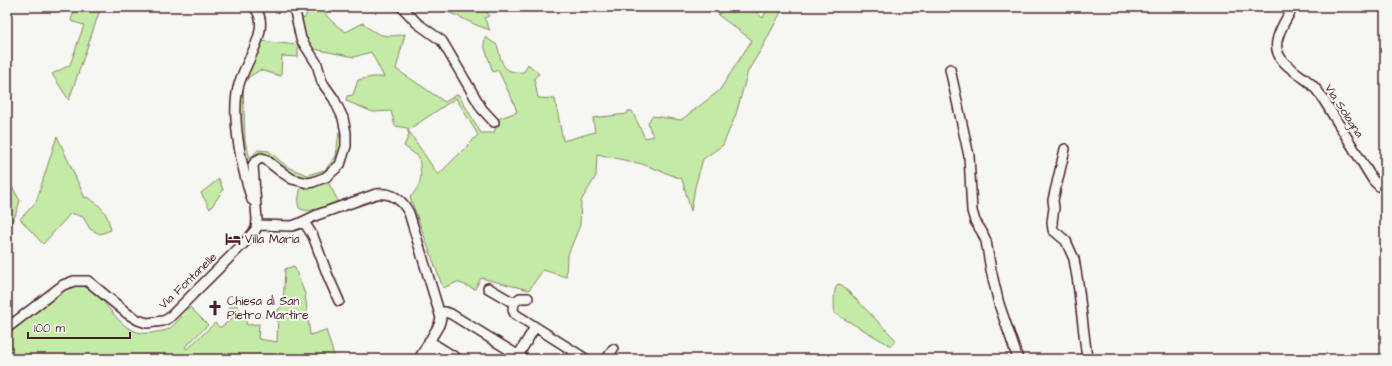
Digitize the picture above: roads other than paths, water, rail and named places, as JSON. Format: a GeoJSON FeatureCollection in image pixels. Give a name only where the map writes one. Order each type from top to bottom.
{"type":"FeatureCollection","features":[{"type":"Feature","properties":{"kind":"street"},"geometry":{"type":"LineString","coordinates":[[254,7],[259,14],[260,27],[258,38],[238,87],[236,124],[249,192],[252,202],[256,206]]}},
{"type":"Feature","properties":{"kind":"street"},"geometry":{"type":"LineString","coordinates":[[294,7],[301,39],[317,64],[322,82],[334,99],[343,118],[346,133],[346,146],[340,165],[326,177],[308,183],[292,179],[265,159],[261,158],[256,161],[253,165],[257,225],[292,226],[366,196],[383,193],[397,198],[406,206],[409,212],[441,318],[429,359]]}},
{"type":"Feature","properties":{"kind":"street"},"geometry":{"type":"LineString","coordinates":[[402,7],[417,23],[442,41],[482,109],[494,122]]}},
{"type":"Feature","properties":{"kind":"street","name":"Via Solagna"},"geometry":{"type":"LineString","coordinates":[[1293,7],[1283,25],[1277,42],[1277,50],[1281,58],[1289,67],[1314,87],[1322,97],[1373,180],[1385,189]]}},
{"type":"Feature","properties":{"kind":"street"},"geometry":{"type":"LineString","coordinates":[[950,69],[968,150],[972,211],[975,221],[986,241],[999,304],[1018,359]]}},
{"type":"Feature","properties":{"kind":"street"},"geometry":{"type":"LineString","coordinates":[[1065,149],[1053,200],[1054,208],[1052,227],[1055,232],[1066,241],[1074,259],[1087,359]]}},
{"type":"Feature","properties":{"kind":"street"},"geometry":{"type":"LineString","coordinates":[[304,222],[313,236],[339,301]]}},
{"type":"Feature","properties":{"kind":"street","name":"Via Fontanelle"},"geometry":{"type":"LineString","coordinates":[[7,328],[63,285],[78,280],[91,283],[122,310],[138,320],[147,323],[163,321],[169,318],[247,240],[257,225]]}},
{"type":"Feature","properties":{"kind":"street"},"geometry":{"type":"LineString","coordinates":[[488,288],[514,302]]}},
{"type":"Feature","properties":{"kind":"street"},"geometry":{"type":"LineString","coordinates":[[528,298],[520,298],[514,302],[513,310],[515,314],[586,359]]}},
{"type":"Feature","properties":{"kind":"street"},"geometry":{"type":"LineString","coordinates":[[440,313],[445,312],[451,314],[519,358],[535,327]]}},
{"type":"Feature","properties":{"kind":"street"},"geometry":{"type":"LineString","coordinates":[[419,359],[433,343]]}},
{"type":"Feature","properties":{"kind":"street"},"geometry":{"type":"LineString","coordinates":[[433,343],[458,359]]}},
{"type":"Feature","properties":{"kind":"street"},"geometry":{"type":"LineString","coordinates":[[607,359],[613,349]]}},
{"type":"Feature","properties":{"kind":"place","name":"Villa Maria"},"geometry":{"type":"Point","coordinates":[233,239]}},
{"type":"Feature","properties":{"kind":"place","name":"Chiesa di San Pietro Martire"},"geometry":{"type":"Point","coordinates":[215,308]}}]}
